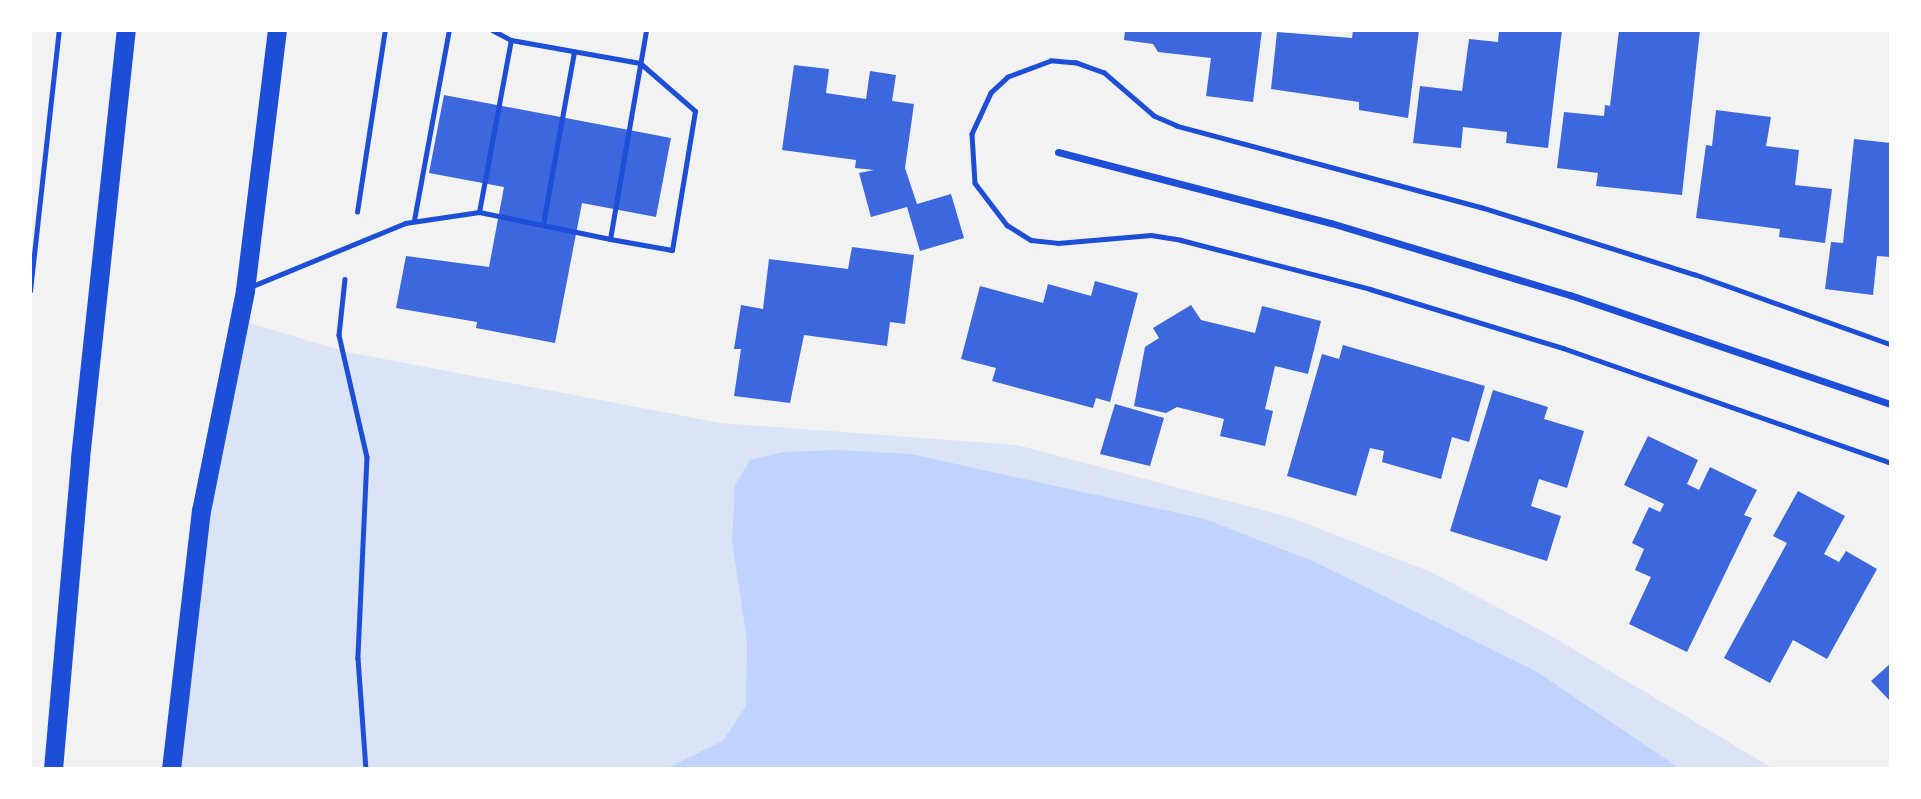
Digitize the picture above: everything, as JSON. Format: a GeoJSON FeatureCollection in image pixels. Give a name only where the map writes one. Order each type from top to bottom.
{"type":"FeatureCollection","features":[{"type":"Feature","properties":{"kind":"highway"},"geometry":{"type":"LineString","coordinates":[[53,769],[80,458],[127,30]]}},
{"type":"Feature","properties":{"kind":"highway"},"geometry":{"type":"LineString","coordinates":[[171,769],[201,511],[245,290],[277,30]]}},
{"type":"Feature","properties":{"kind":"street"},"geometry":{"type":"LineString","coordinates":[[1058,152],[1331,223],[1570,295],[1891,404]]}},
{"type":"Feature","properties":{"kind":"lane"},"geometry":{"type":"LineString","coordinates":[[414,220],[449,30]]}},
{"type":"Feature","properties":{"kind":"lane"},"geometry":{"type":"LineString","coordinates":[[245,290],[414,220],[479,212],[672,250],[695,111],[640,63],[511,40],[492,30]]}},
{"type":"Feature","properties":{"kind":"lane"},"geometry":{"type":"LineString","coordinates":[[610,239],[646,30]]}},
{"type":"Feature","properties":{"kind":"lane"},"geometry":{"type":"LineString","coordinates":[[479,212],[511,40]]}},
{"type":"Feature","properties":{"kind":"lane"},"geometry":{"type":"LineString","coordinates":[[543,224],[574,51]]}},
{"type":"Feature","properties":{"kind":"path"},"geometry":{"type":"LineString","coordinates":[[30,291],[60,30]]}},
{"type":"Feature","properties":{"kind":"path"},"geometry":{"type":"LineString","coordinates":[[366,769],[358,658],[367,457],[339,335],[350,246],[385,30]]}},
{"type":"Feature","properties":{"kind":"shaded area"},"geometry":{"type":"Polygon","coordinates":[[[239,320],[347,352],[721,423],[1017,445],[1289,517],[1431,572],[1553,637],[1774,769],[171,769],[239,320]]]}},
{"type":"Feature","properties":{"kind":"water"},"geometry":{"type":"Polygon","coordinates":[[[836,450],[911,454],[1205,519],[1315,562],[1539,673],[1680,769],[665,769],[723,741],[746,706],[747,641],[732,541],[735,485],[750,460],[784,452],[836,450]]]}},
{"type":"Feature","properties":{"kind":"building"},"geometry":{"type":"Polygon","coordinates":[[[1125,30],[1262,30],[1253,102],[1206,96],[1211,58],[1158,52],[1153,44],[1124,40],[1125,30]]]}},
{"type":"Feature","properties":{"kind":"building"},"geometry":{"type":"Polygon","coordinates":[[[1353,30],[1419,30],[1408,118],[1359,110],[1359,102],[1271,89],[1277,32],[1352,38],[1353,30]]]}},
{"type":"Feature","properties":{"kind":"building"},"geometry":{"type":"Polygon","coordinates":[[[1499,30],[1562,30],[1548,148],[1506,143],[1507,132],[1463,127],[1461,148],[1413,143],[1420,86],[1462,91],[1469,39],[1498,42],[1499,30]]]}},
{"type":"Feature","properties":{"kind":"building"},"geometry":{"type":"Polygon","coordinates":[[[1619,30],[1700,30],[1682,195],[1596,186],[1598,173],[1557,168],[1564,112],[1604,116],[1605,105],[1610,106],[1619,30]]]}},
{"type":"Feature","properties":{"kind":"building"},"geometry":{"type":"Polygon","coordinates":[[[794,65],[829,69],[826,93],[866,99],[870,71],[896,75],[892,101],[914,104],[905,168],[917,204],[951,194],[964,238],[920,251],[907,207],[871,217],[859,173],[874,170],[855,168],[856,160],[782,150],[794,65]]]}},
{"type":"Feature","properties":{"kind":"building"},"geometry":{"type":"Polygon","coordinates":[[[444,95],[671,138],[656,217],[582,203],[555,343],[476,328],[477,322],[396,308],[406,256],[489,267],[504,187],[429,173],[444,95]]]}},
{"type":"Feature","properties":{"kind":"building"},"geometry":{"type":"Polygon","coordinates":[[[1716,110],[1771,117],[1766,146],[1799,150],[1795,185],[1832,189],[1825,243],[1779,237],[1780,229],[1696,218],[1706,145],[1712,146],[1716,110]]]}},
{"type":"Feature","properties":{"kind":"building"},"geometry":{"type":"Polygon","coordinates":[[[1854,139],[1891,143],[1891,257],[1877,256],[1873,295],[1825,289],[1831,242],[1843,243],[1854,139]]]}},
{"type":"Feature","properties":{"kind":"building"},"geometry":{"type":"Polygon","coordinates":[[[852,247],[914,255],[905,324],[890,322],[887,346],[804,335],[790,403],[734,396],[741,349],[734,349],[741,305],[763,309],[769,259],[848,269],[852,247]]]}},
{"type":"Feature","properties":{"kind":"building"},"geometry":{"type":"Polygon","coordinates":[[[1095,281],[1138,293],[1110,402],[1096,398],[1093,408],[992,381],[996,368],[961,359],[980,286],[1043,303],[1048,284],[1091,296],[1095,281]]]}},
{"type":"Feature","properties":{"kind":"building"},"geometry":{"type":"Polygon","coordinates":[[[1191,305],[1201,320],[1255,333],[1262,306],[1321,321],[1308,374],[1275,366],[1265,409],[1273,411],[1265,446],[1220,436],[1224,419],[1177,407],[1166,413],[1134,406],[1145,347],[1159,338],[1153,328],[1191,305]]]}},
{"type":"Feature","properties":{"kind":"building"},"geometry":{"type":"Polygon","coordinates":[[[1343,345],[1485,386],[1469,442],[1452,437],[1441,479],[1382,462],[1384,451],[1370,448],[1356,496],[1287,476],[1322,354],[1339,359],[1343,345]]]}},
{"type":"Feature","properties":{"kind":"building"},"geometry":{"type":"Polygon","coordinates":[[[1493,390],[1548,407],[1544,419],[1584,431],[1567,488],[1539,479],[1531,506],[1561,516],[1547,561],[1450,531],[1493,390]]]}},
{"type":"Feature","properties":{"kind":"building"},"geometry":{"type":"Polygon","coordinates":[[[1115,404],[1164,418],[1150,466],[1100,454],[1115,404]]]}},
{"type":"Feature","properties":{"kind":"building"},"geometry":{"type":"Polygon","coordinates":[[[1648,436],[1698,460],[1687,484],[1699,490],[1710,467],[1757,490],[1744,515],[1752,518],[1687,652],[1629,624],[1651,577],[1635,570],[1644,549],[1632,543],[1649,507],[1660,512],[1664,504],[1624,485],[1648,436]]]}},
{"type":"Feature","properties":{"kind":"building"},"geometry":{"type":"Polygon","coordinates":[[[1798,491],[1845,516],[1824,554],[1839,562],[1846,551],[1877,569],[1827,659],[1793,640],[1770,683],[1724,658],[1787,543],[1773,536],[1798,491]]]}},
{"type":"Feature","properties":{"kind":"building"},"geometry":{"type":"Polygon","coordinates":[[[1891,663],[1891,702],[1871,681],[1891,663]]]}}]}
